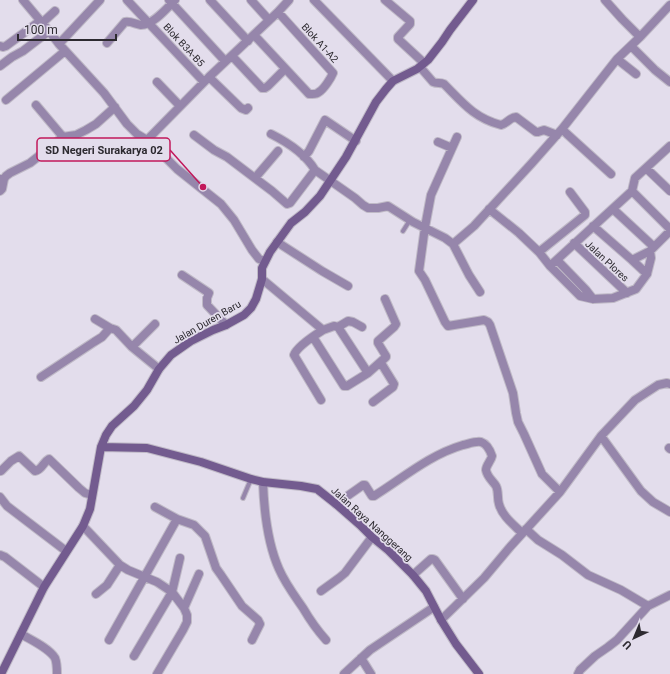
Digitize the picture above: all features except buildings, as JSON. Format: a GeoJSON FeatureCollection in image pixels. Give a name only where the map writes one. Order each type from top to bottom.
{"type":"FeatureCollection","features":[{"type":"Feature","properties":{"kind":"street"},"geometry":{"type":"LineString","coordinates":[[23,0],[58,44],[96,83],[137,134],[147,140],[157,152],[221,204],[234,220],[252,250],[259,259],[265,261]]}},
{"type":"Feature","properties":{"kind":"street"},"geometry":{"type":"LineString","coordinates":[[58,44],[100,0]]}},
{"type":"Feature","properties":{"kind":"street","name":"Blok B3A-B5"},"geometry":{"type":"LineString","coordinates":[[127,0],[207,79],[241,108],[246,110],[248,108]]}},
{"type":"Feature","properties":{"kind":"street","name":"Blok A1-A2"},"geometry":{"type":"LineString","coordinates":[[210,0],[285,69],[309,94],[314,95],[318,93],[333,73],[278,12]]}},
{"type":"Feature","properties":{"kind":"street"},"geometry":{"type":"LineString","coordinates":[[251,0],[269,20]]}},
{"type":"Feature","properties":{"kind":"street"},"geometry":{"type":"LineString","coordinates":[[314,0],[393,81],[422,65],[442,42],[473,0]]}},
{"type":"Feature","properties":{"kind":"street"},"geometry":{"type":"LineString","coordinates":[[385,0],[410,22],[398,39],[422,65],[434,82],[441,82],[444,84],[465,105],[479,116],[501,124],[504,124],[513,117],[516,117],[536,132],[544,130],[567,134],[611,174]]}},
{"type":"Feature","properties":{"kind":"street"},"geometry":{"type":"LineString","coordinates":[[107,43],[125,22],[130,21],[143,25],[149,23],[155,19],[172,1],[228,59],[262,88],[268,86],[285,69]]}},
{"type":"Feature","properties":{"kind":"street"},"geometry":{"type":"LineString","coordinates":[[147,140],[207,79],[290,1]]}},
{"type":"Feature","properties":{"kind":"street"},"geometry":{"type":"LineString","coordinates":[[608,1],[622,19],[640,37]]}},
{"type":"Feature","properties":{"kind":"street"},"geometry":{"type":"LineString","coordinates":[[453,244],[474,226],[559,132],[618,59],[670,5]]}},
{"type":"Feature","properties":{"kind":"street"},"geometry":{"type":"LineString","coordinates":[[0,46],[6,46],[55,11]]}},
{"type":"Feature","properties":{"kind":"street"},"geometry":{"type":"LineString","coordinates":[[0,66],[49,31]]}},
{"type":"Feature","properties":{"kind":"street"},"geometry":{"type":"LineString","coordinates":[[630,46],[670,82]]}},
{"type":"Feature","properties":{"kind":"street"},"geometry":{"type":"LineString","coordinates":[[6,100],[65,51]]}},
{"type":"Feature","properties":{"kind":"street"},"geometry":{"type":"LineString","coordinates":[[618,59],[636,74]]}},
{"type":"Feature","properties":{"kind":"street","name":"Jalan Duren Baru"},"geometry":{"type":"LineString","coordinates":[[1,674],[44,587],[83,526],[90,508],[101,447],[106,435],[112,426],[134,406],[147,390],[159,369],[171,355],[191,342],[244,315],[251,308],[256,299],[262,279],[262,268],[270,252],[291,223],[305,212],[320,196],[331,181],[356,141],[376,102],[393,81]]}},
{"type":"Feature","properties":{"kind":"street"},"geometry":{"type":"LineString","coordinates":[[157,82],[180,106]]}},
{"type":"Feature","properties":{"kind":"street"},"geometry":{"type":"LineString","coordinates":[[36,105],[64,137]]}},
{"type":"Feature","properties":{"kind":"street"},"geometry":{"type":"LineString","coordinates":[[0,191],[2,189],[2,179],[10,173],[30,163],[64,137],[76,135],[96,124],[115,107]]}},
{"type":"Feature","properties":{"kind":"street"},"geometry":{"type":"LineString","coordinates":[[304,157],[309,151],[325,120],[356,141]]}},
{"type":"Feature","properties":{"kind":"street"},"geometry":{"type":"LineString","coordinates":[[271,134],[287,143],[304,157],[315,170],[368,208],[388,206],[410,220],[446,238],[453,244],[469,275],[480,292]]}},
{"type":"Feature","properties":{"kind":"street"},"geometry":{"type":"LineString","coordinates":[[194,135],[214,150],[227,157],[288,204],[315,170]]}},
{"type":"Feature","properties":{"kind":"street"},"geometry":{"type":"LineString","coordinates":[[458,137],[432,195],[425,227],[419,271],[448,326],[484,320],[490,325],[513,393],[517,418],[542,474],[560,492]]}},
{"type":"Feature","properties":{"kind":"street"},"geometry":{"type":"LineString","coordinates":[[438,142],[452,148]]}},
{"type":"Feature","properties":{"kind":"street"},"geometry":{"type":"LineString","coordinates":[[553,263],[632,191],[635,178],[669,150]]}},
{"type":"Feature","properties":{"kind":"street"},"geometry":{"type":"LineString","coordinates":[[255,178],[278,151]]}},
{"type":"Feature","properties":{"kind":"street"},"geometry":{"type":"LineString","coordinates":[[646,168],[670,191]]}},
{"type":"Feature","properties":{"kind":"street"},"geometry":{"type":"LineString","coordinates":[[632,191],[670,230],[652,249],[632,260]]}},
{"type":"Feature","properties":{"kind":"street"},"geometry":{"type":"LineString","coordinates":[[539,252],[585,215],[585,212],[570,192]]}},
{"type":"Feature","properties":{"kind":"street"},"geometry":{"type":"LineString","coordinates":[[489,209],[553,263],[580,296],[594,299],[613,298],[636,289],[647,274],[652,249]]}},
{"type":"Feature","properties":{"kind":"street"},"geometry":{"type":"LineString","coordinates":[[613,209],[652,249]]}},
{"type":"Feature","properties":{"kind":"street"},"geometry":{"type":"LineString","coordinates":[[593,226],[647,274]]}},
{"type":"Feature","properties":{"kind":"street"},"geometry":{"type":"LineString","coordinates":[[277,242],[348,286]]}},
{"type":"Feature","properties":{"kind":"street","name":"Jalan Plores"},"geometry":{"type":"LineString","coordinates":[[574,244],[627,293]]}},
{"type":"Feature","properties":{"kind":"street"},"geometry":{"type":"LineString","coordinates":[[182,275],[209,293],[207,305],[226,325]]}},
{"type":"Feature","properties":{"kind":"street"},"geometry":{"type":"LineString","coordinates":[[262,279],[323,330]]}},
{"type":"Feature","properties":{"kind":"street"},"geometry":{"type":"LineString","coordinates":[[313,337],[344,386],[347,386],[368,373],[385,359],[386,356],[378,342],[394,328],[396,324],[385,299]]}},
{"type":"Feature","properties":{"kind":"street"},"geometry":{"type":"LineString","coordinates":[[95,319],[116,330],[132,347],[159,369]]}},
{"type":"Feature","properties":{"kind":"street"},"geometry":{"type":"LineString","coordinates":[[321,400],[294,355],[296,351],[323,330],[334,326],[338,327],[348,321],[362,327]]}},
{"type":"Feature","properties":{"kind":"street"},"geometry":{"type":"LineString","coordinates":[[132,347],[155,324]]}},
{"type":"Feature","properties":{"kind":"street"},"geometry":{"type":"LineString","coordinates":[[338,327],[368,373]]}},
{"type":"Feature","properties":{"kind":"street"},"geometry":{"type":"LineString","coordinates":[[41,377],[102,337],[110,328]]}},
{"type":"Feature","properties":{"kind":"street"},"geometry":{"type":"LineString","coordinates":[[373,402],[393,387],[394,384],[380,363]]}},
{"type":"Feature","properties":{"kind":"street"},"geometry":{"type":"LineString","coordinates":[[441,620],[484,578],[560,492],[601,436],[635,400],[658,385],[667,383],[670,384]]}},
{"type":"Feature","properties":{"kind":"street"},"geometry":{"type":"LineString","coordinates":[[601,436],[641,491],[653,502],[670,512]]}},
{"type":"Feature","properties":{"kind":"street"},"geometry":{"type":"LineString","coordinates":[[336,504],[363,485],[365,485],[372,496],[374,496],[406,473],[434,457],[457,447],[479,442],[486,445],[491,452],[492,456],[486,472],[489,478],[496,485],[501,510],[509,520],[562,555],[588,575],[621,590],[648,606]]}},
{"type":"Feature","properties":{"kind":"street","name":"Jalan Raya Nanggerang"},"geometry":{"type":"LineString","coordinates":[[101,447],[147,448],[183,456],[263,482],[317,489],[388,550],[413,575],[426,591],[441,620],[456,644],[480,674]]}},
{"type":"Feature","properties":{"kind":"street"},"geometry":{"type":"LineString","coordinates":[[0,471],[19,456],[35,471],[40,469],[49,458],[79,488],[85,493],[92,495]]}},
{"type":"Feature","properties":{"kind":"street"},"geometry":{"type":"LineString","coordinates":[[263,482],[264,509],[272,547],[279,569],[317,631],[326,640]]}},
{"type":"Feature","properties":{"kind":"street"},"geometry":{"type":"LineString","coordinates":[[0,497],[7,506],[66,551]]}},
{"type":"Feature","properties":{"kind":"street"},"geometry":{"type":"LineString","coordinates":[[155,506],[177,519],[194,525],[204,536],[216,568],[242,606],[258,620],[260,624],[252,640]]}},
{"type":"Feature","properties":{"kind":"street"},"geometry":{"type":"LineString","coordinates":[[109,640],[177,519]]}},
{"type":"Feature","properties":{"kind":"street"},"geometry":{"type":"LineString","coordinates":[[83,526],[124,567],[157,582],[172,592],[184,608],[187,615],[187,622],[157,674]]}},
{"type":"Feature","properties":{"kind":"street"},"geometry":{"type":"LineString","coordinates":[[321,590],[345,572],[372,537]]}},
{"type":"Feature","properties":{"kind":"street"},"geometry":{"type":"LineString","coordinates":[[0,555],[5,557],[44,587]]}},
{"type":"Feature","properties":{"kind":"street"},"geometry":{"type":"LineString","coordinates":[[134,656],[172,592],[180,558]]}},
{"type":"Feature","properties":{"kind":"street"},"geometry":{"type":"LineString","coordinates":[[413,575],[431,559],[433,559],[463,599]]}},
{"type":"Feature","properties":{"kind":"street"},"geometry":{"type":"LineString","coordinates":[[96,594],[124,567]]}},
{"type":"Feature","properties":{"kind":"street"},"geometry":{"type":"LineString","coordinates":[[184,608],[199,574]]}},
{"type":"Feature","properties":{"kind":"street"},"geometry":{"type":"LineString","coordinates":[[578,674],[594,656],[617,640],[648,606],[670,595]]}},
{"type":"Feature","properties":{"kind":"street"},"geometry":{"type":"LineString","coordinates":[[344,674],[361,658],[383,641],[434,606]]}},
{"type":"Feature","properties":{"kind":"street"},"geometry":{"type":"LineString","coordinates":[[21,634],[52,654],[57,664],[57,674]]}},
{"type":"Feature","properties":{"kind":"street"},"geometry":{"type":"LineString","coordinates":[[361,658],[371,674]]}},
{"type":"Feature","properties":{"kind":"lane"},"geometry":{"type":"LineString","coordinates":[[403,231],[410,220]]}},
{"type":"Feature","properties":{"kind":"lane"},"geometry":{"type":"LineString","coordinates":[[244,498],[251,479]]}},
{"type":"Feature","properties":{"kind":"place","name":"SD Negeri Surakarya 02"},"geometry":{"type":"Point","coordinates":[203,187]}}]}
